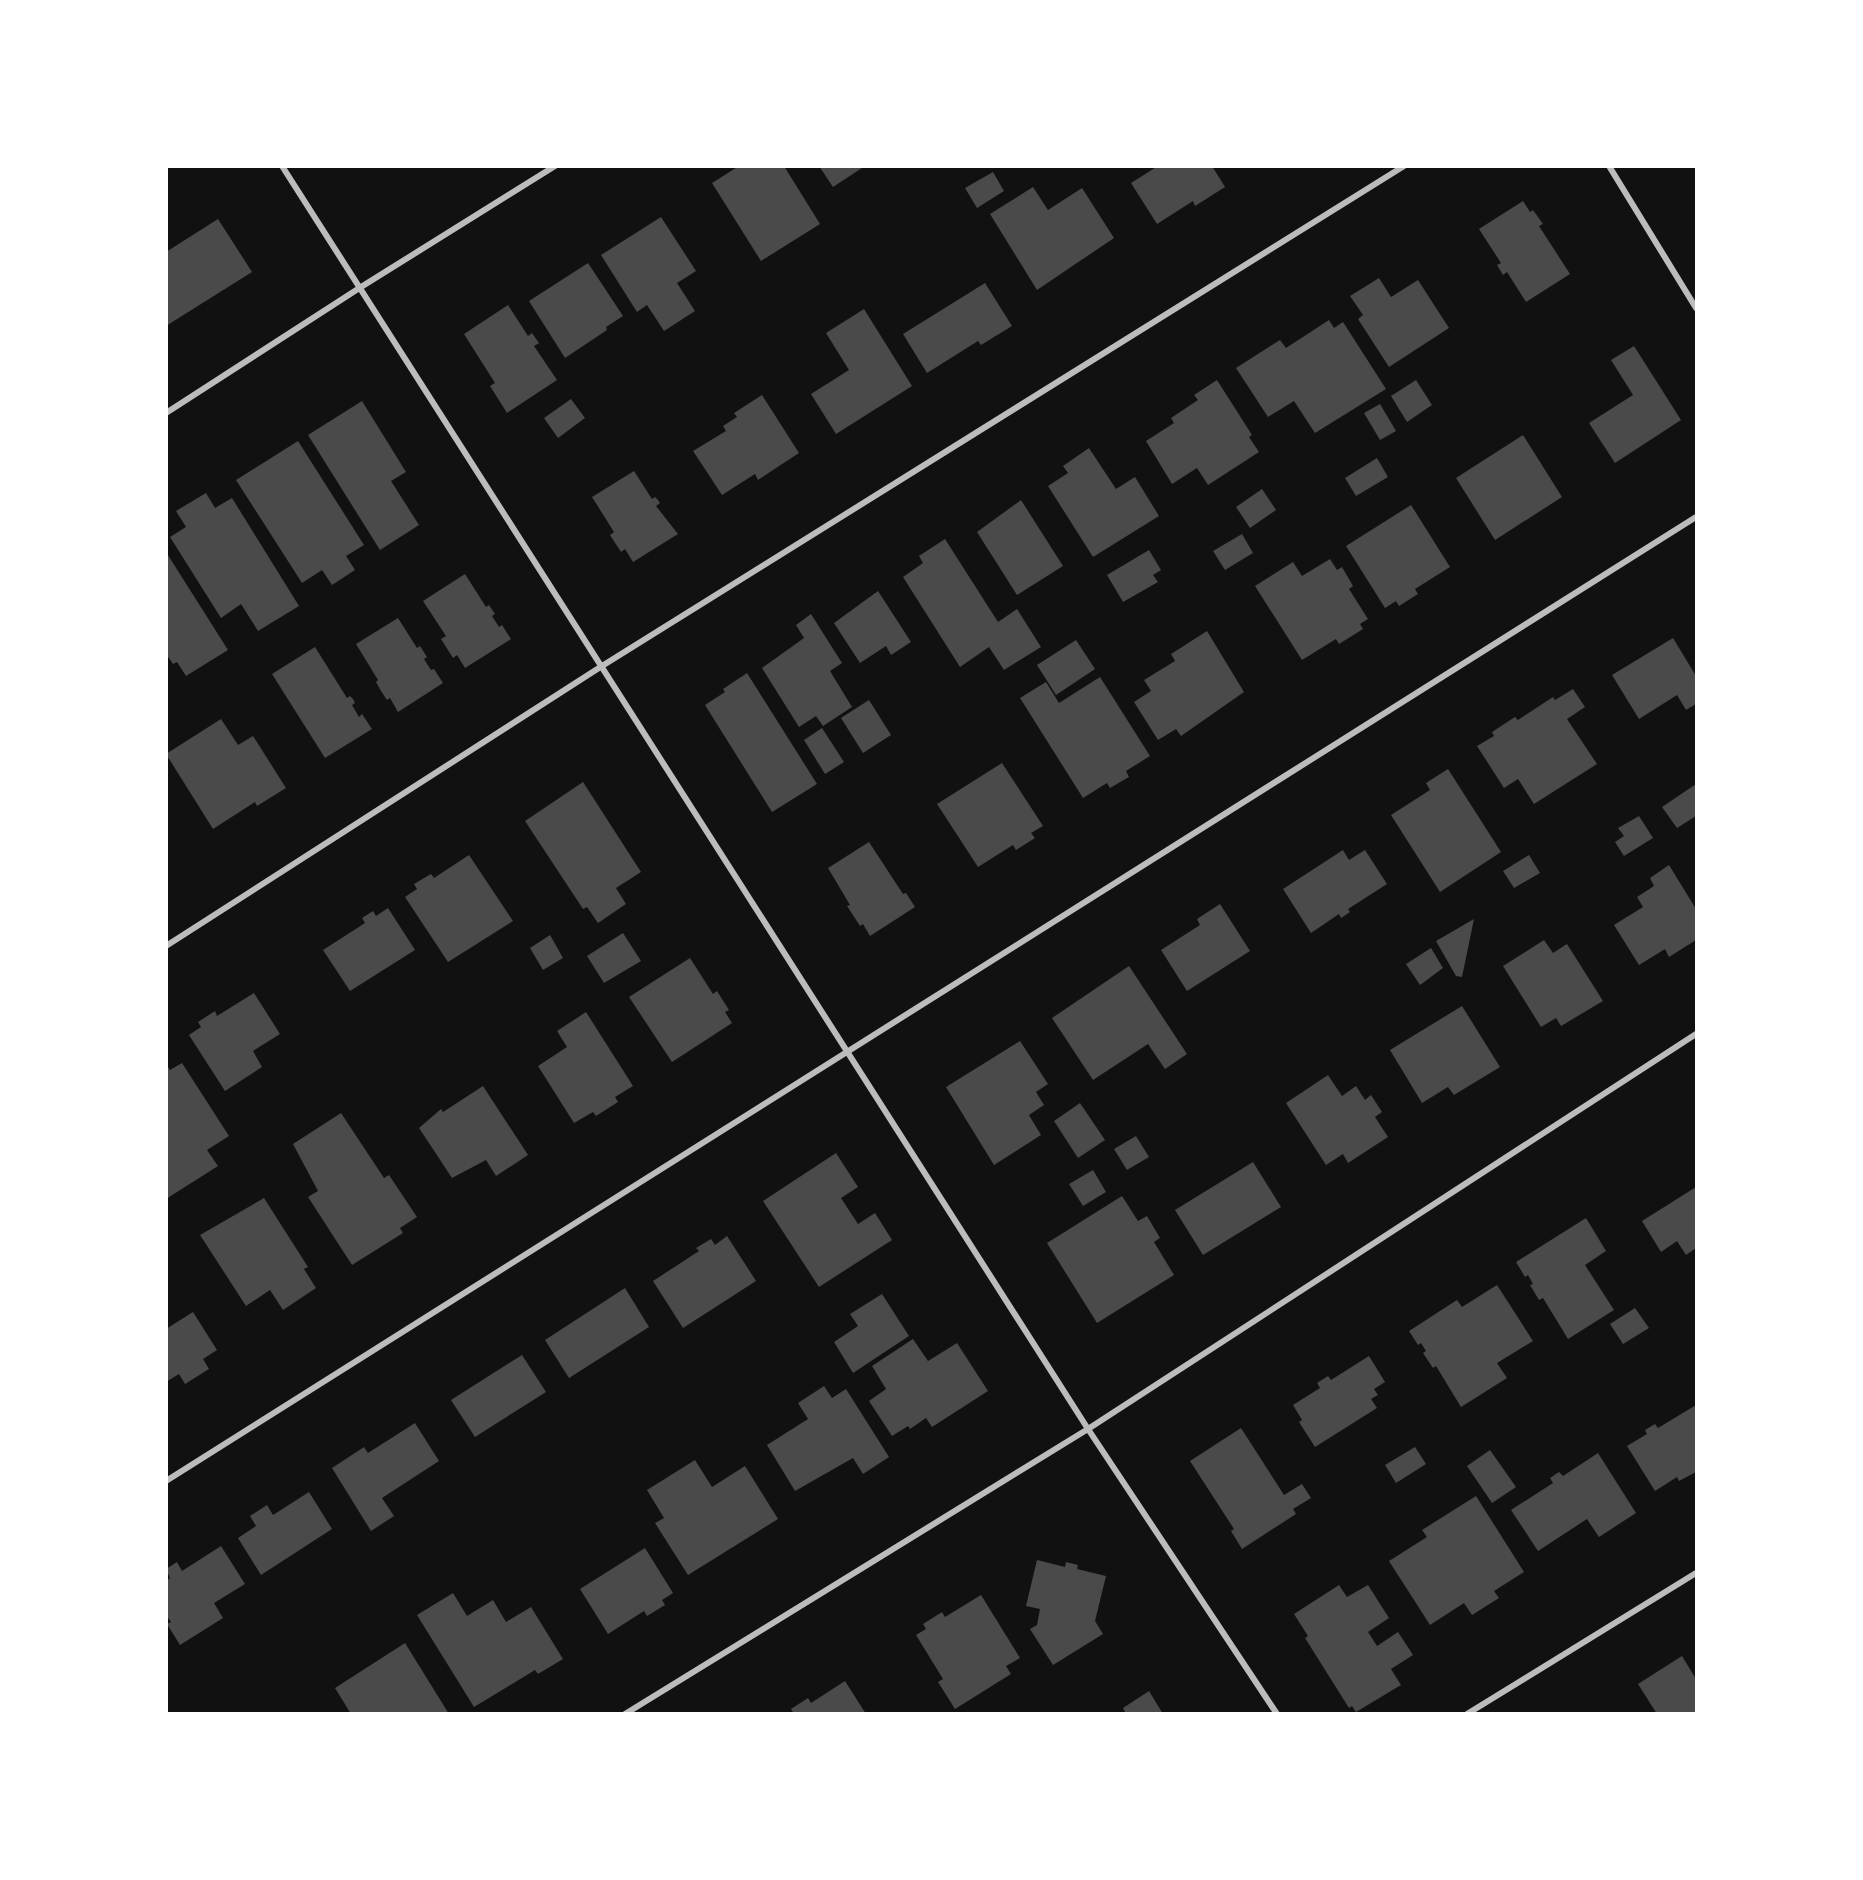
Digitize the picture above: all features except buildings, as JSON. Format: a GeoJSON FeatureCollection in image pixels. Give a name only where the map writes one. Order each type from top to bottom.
{"type":"FeatureCollection","features":[{"type":"Feature","properties":{"kind":"street"},"geometry":{"type":"LineString","coordinates":[[282,166],[1088,1429],[1277,1713]]}},
{"type":"Feature","properties":{"kind":"street"},"geometry":{"type":"LineString","coordinates":[[166,413],[361,287],[555,166]]}},
{"type":"Feature","properties":{"kind":"street"},"geometry":{"type":"LineString","coordinates":[[166,946],[602,666],[1404,166]]}},
{"type":"Feature","properties":{"kind":"street"},"geometry":{"type":"LineString","coordinates":[[1609,166],[1696,308]]}},
{"type":"Feature","properties":{"kind":"street"},"geometry":{"type":"LineString","coordinates":[[166,1481],[1696,517]]}},
{"type":"Feature","properties":{"kind":"street"},"geometry":{"type":"LineString","coordinates":[[625,1713],[1088,1429],[1696,1034]]}},
{"type":"Feature","properties":{"kind":"street"},"geometry":{"type":"LineString","coordinates":[[1467,1713],[1696,1573]]}}]}
